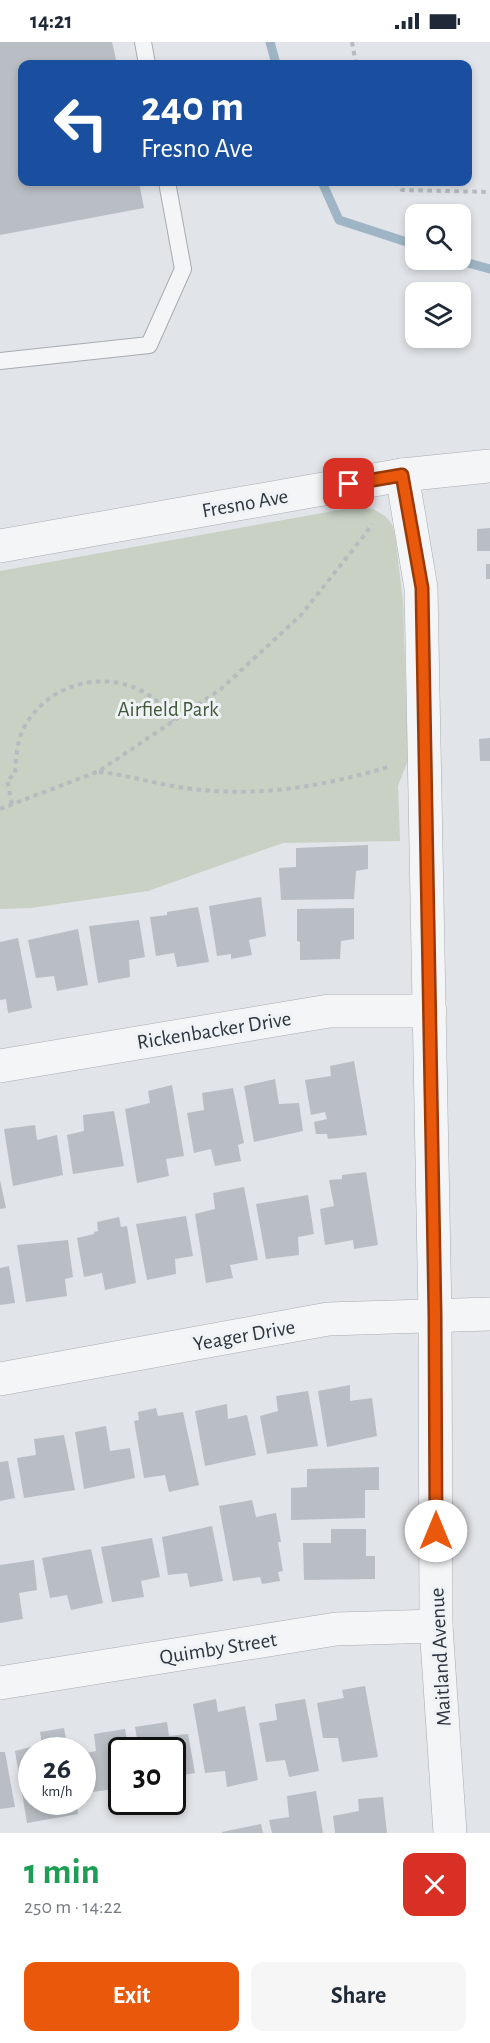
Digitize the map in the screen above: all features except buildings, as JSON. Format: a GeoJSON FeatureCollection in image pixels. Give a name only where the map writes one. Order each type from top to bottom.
{"type":"FeatureCollection","features":[{"type":"Feature","properties":{"kind":"street","name":"Fresno Ave"},"geometry":{"type":"LineString","coordinates":[[0,546],[402,475],[490,466]]}},
{"type":"Feature","properties":{"kind":"street","name":"Maitland Avenue"},"geometry":{"type":"LineString","coordinates":[[402,475],[422,588],[435,1315],[436,1626],[450,1833]]}},
{"type":"Feature","properties":{"kind":"street","name":"Rickenbacker Drive"},"geometry":{"type":"LineString","coordinates":[[0,1066],[329,1011],[430,1011]]}},
{"type":"Feature","properties":{"kind":"street","name":"Yeager Drive"},"geometry":{"type":"LineString","coordinates":[[0,1378],[328,1319],[490,1314]]}},
{"type":"Feature","properties":{"kind":"street","name":"Quimby Street"},"geometry":{"type":"LineString","coordinates":[[0,1683],[336,1629],[436,1626]]}},
{"type":"Feature","properties":{"kind":"lane"},"geometry":{"type":"LineString","coordinates":[[142,42],[146,60]]}},
{"type":"Feature","properties":{"kind":"lane"},"geometry":{"type":"LineString","coordinates":[[0,361],[149,345],[183,269],[168,186]]}},
{"type":"Feature","properties":{"kind":"path"},"geometry":{"type":"LineString","coordinates":[[352,42],[355,60]]}},
{"type":"Feature","properties":{"kind":"path"},"geometry":{"type":"LineString","coordinates":[[398,186],[402,190],[490,192]]}},
{"type":"Feature","properties":{"kind":"path"},"geometry":{"type":"LineString","coordinates":[[0,809],[99,771],[221,689],[301,615],[372,524]]}},
{"type":"Feature","properties":{"kind":"path"},"geometry":{"type":"LineString","coordinates":[[12,804],[8,780],[15,774],[16,755],[26,725],[38,708],[68,688],[84,682],[125,684],[153,698],[174,721]]}},
{"type":"Feature","properties":{"kind":"path"},"geometry":{"type":"LineString","coordinates":[[99,771],[184,788],[247,792],[311,787],[388,767]]}},
{"type":"Feature","properties":{"kind":"green space","name":"Airfield Park"},"geometry":{"type":"Polygon","coordinates":[[[356,507],[373,509],[385,516],[392,524],[395,536],[403,601],[408,760],[398,786],[400,841],[283,843],[148,891],[31,908],[0,909],[0,571],[356,507]]]}},
{"type":"Feature","properties":{"kind":"waterway"},"geometry":{"type":"LineString","coordinates":[[270,42],[275,60]]}},
{"type":"Feature","properties":{"kind":"waterway"},"geometry":{"type":"LineString","coordinates":[[324,186],[339,220],[405,241]]}},
{"type":"Feature","properties":{"kind":"waterway"},"geometry":{"type":"LineString","coordinates":[[471,264],[490,269]]}},
{"type":"Feature","properties":{"kind":"route"},"geometry":{"type":"LineString","coordinates":[[349,484],[402,475],[422,588],[435,1315],[436,1531]]}}]}
